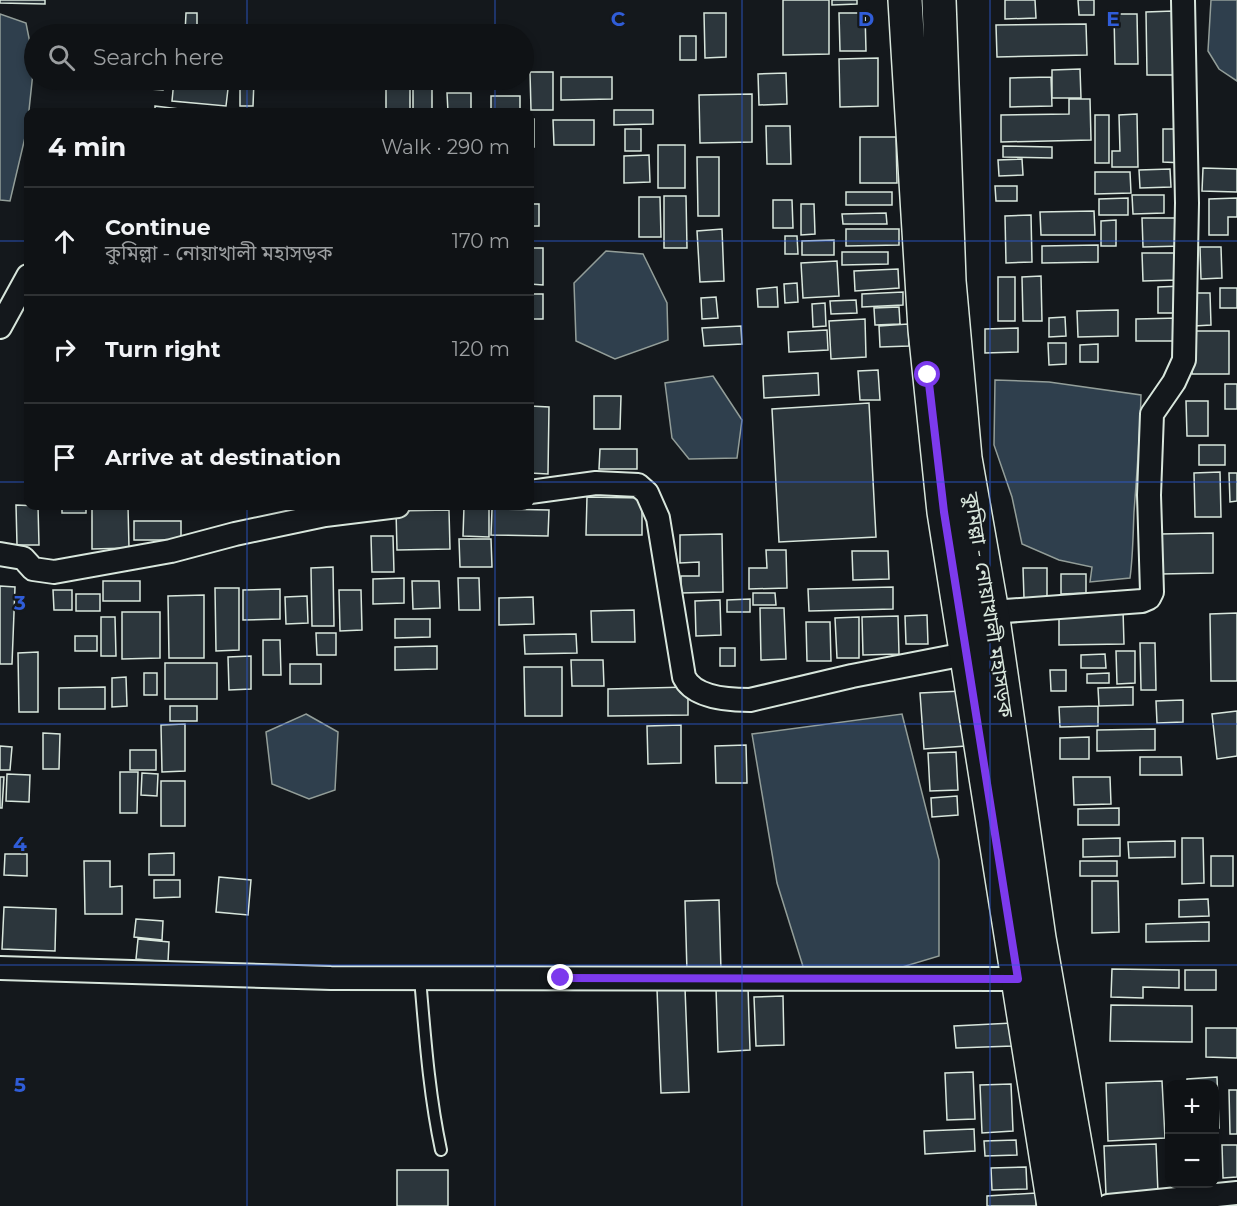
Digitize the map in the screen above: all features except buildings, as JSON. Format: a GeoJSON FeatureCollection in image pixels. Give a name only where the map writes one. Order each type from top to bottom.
{"type":"FeatureCollection","features":[{"type":"Feature","properties":{"kind":"main road","name":"কুমিল্লা - নোয়াখালী মহাসড়ক"},"geometry":{"type":"LineString","coordinates":[[905,0],[928,375],[944,512],[1054,1206]]}},
{"type":"Feature","properties":{"kind":"main road","name":"কুমিল্লা - নোয়াখালী মহাসড়ক"},"geometry":{"type":"LineString","coordinates":[[939,0],[949,281],[965,458],[992,612],[1039,938],[1086,1206]]}},
{"type":"Feature","properties":{"kind":"street"},"geometry":{"type":"LineString","coordinates":[[992,612],[1142,601],[1149,598],[1152,592],[1149,495],[1152,414],[1177,376],[1184,360],[1187,203],[1183,0]]}},
{"type":"Feature","properties":{"kind":"street"},"geometry":{"type":"LineString","coordinates":[[0,327],[24,283]]}},
{"type":"Feature","properties":{"kind":"street"},"geometry":{"type":"LineString","coordinates":[[534,491],[596,483],[638,485],[644,489],[658,518],[684,677],[694,689],[734,700],[750,700],[965,654]]}},
{"type":"Feature","properties":{"kind":"street"},"geometry":{"type":"LineString","coordinates":[[0,554],[23,558],[33,569],[54,572],[171,551],[235,534],[325,515],[366,510]]}},
{"type":"Feature","properties":{"kind":"street"},"geometry":{"type":"LineString","coordinates":[[0,968],[331,978],[1018,979]]}},
{"type":"Feature","properties":{"kind":"street"},"geometry":{"type":"LineString","coordinates":[[1108,1206],[1237,1193]]}},
{"type":"Feature","properties":{"kind":"lane"},"geometry":{"type":"LineString","coordinates":[[420,978],[435,1124],[441,1150]]}},
{"type":"Feature","properties":{"kind":"water"},"geometry":{"type":"Polygon","coordinates":[[[1211,0],[1237,0],[1237,81],[1219,69],[1208,51],[1211,0]]]}},
{"type":"Feature","properties":{"kind":"water"},"geometry":{"type":"Polygon","coordinates":[[[0,14],[26,23],[24,24],[24,90],[31,90],[29,108],[24,108],[24,142],[10,201],[0,200],[0,14]]]}},
{"type":"Feature","properties":{"kind":"water"},"geometry":{"type":"Polygon","coordinates":[[[606,251],[643,254],[667,303],[668,340],[615,359],[576,341],[574,283],[606,251]]]}},
{"type":"Feature","properties":{"kind":"water"},"geometry":{"type":"Polygon","coordinates":[[[713,376],[742,420],[737,458],[689,459],[672,438],[665,383],[713,376]]]}},
{"type":"Feature","properties":{"kind":"water"},"geometry":{"type":"Polygon","coordinates":[[[995,380],[1049,382],[1141,395],[1130,578],[1090,582],[1092,567],[1059,560],[1022,544],[1012,497],[994,445],[995,380]]]}},
{"type":"Feature","properties":{"kind":"water"},"geometry":{"type":"Polygon","coordinates":[[[306,714],[338,732],[335,790],[309,799],[272,784],[266,732],[306,714]]]}},
{"type":"Feature","properties":{"kind":"water"},"geometry":{"type":"Polygon","coordinates":[[[902,714],[939,860],[939,956],[879,974],[806,976],[777,883],[752,734],[902,714]]]}},
{"type":"Feature","properties":{"kind":"route"},"geometry":{"type":"LineString","coordinates":[[561,978],[1018,979],[965,654],[944,512],[928,375]]}}]}
